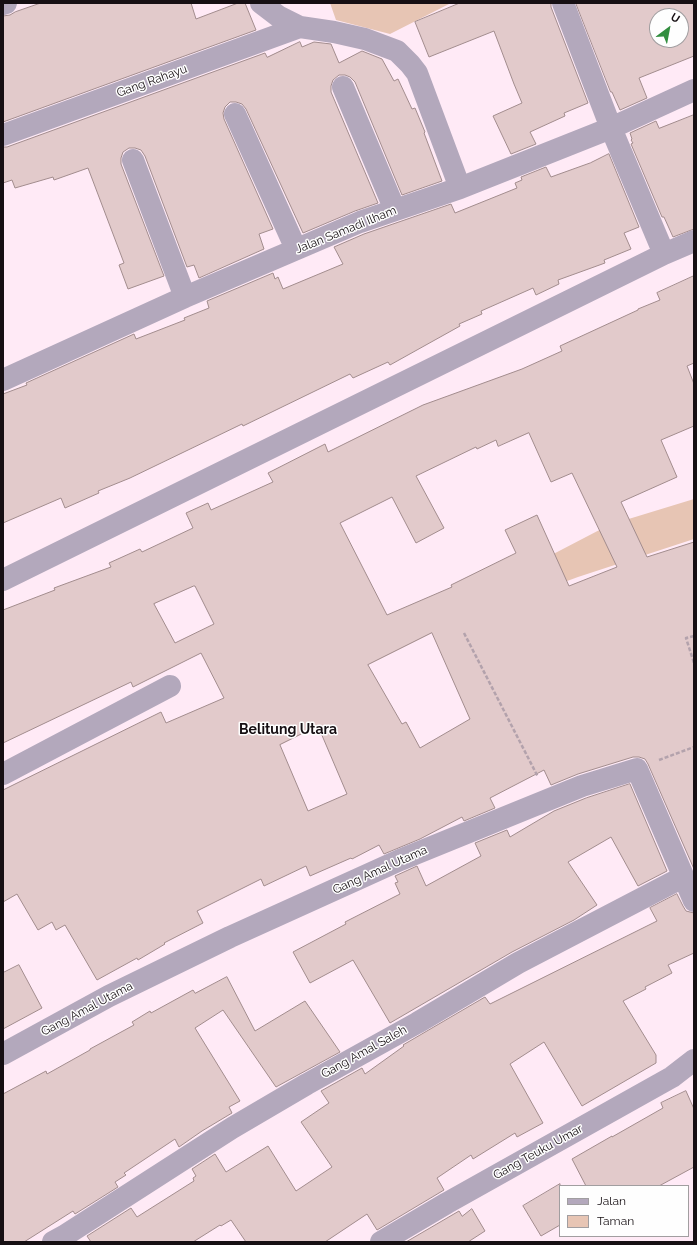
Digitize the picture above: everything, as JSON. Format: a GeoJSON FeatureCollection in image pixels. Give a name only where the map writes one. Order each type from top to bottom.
{"type":"FeatureCollection","features":[{"type":"Feature","properties":{"kind":"street"},"geometry":{"type":"LineString","coordinates":[[262,3],[278,16],[300,27],[334,32],[365,39],[397,51],[410,64],[416,73],[460,188]]}},
{"type":"Feature","properties":{"kind":"street"},"geometry":{"type":"LineString","coordinates":[[563,3],[611,128],[664,254]]}},
{"type":"Feature","properties":{"kind":"street","name":"Gang Rahayu"},"geometry":{"type":"LineString","coordinates":[[3,135],[300,27]]}},
{"type":"Feature","properties":{"kind":"street"},"geometry":{"type":"LineString","coordinates":[[343,87],[395,210]]}},
{"type":"Feature","properties":{"kind":"street","name":"Jalan Samadi Ilham"},"geometry":{"type":"LineString","coordinates":[[3,380],[185,297],[360,222],[460,188],[611,128],[694,90]]}},
{"type":"Feature","properties":{"kind":"street"},"geometry":{"type":"LineString","coordinates":[[235,114],[296,249]]}},
{"type":"Feature","properties":{"kind":"street"},"geometry":{"type":"LineString","coordinates":[[133,160],[185,297]]}},
{"type":"Feature","properties":{"kind":"street"},"geometry":{"type":"LineString","coordinates":[[3,580],[664,254],[694,241]]}},
{"type":"Feature","properties":{"kind":"street"},"geometry":{"type":"LineString","coordinates":[[3,774],[170,686]]}},
{"type":"Feature","properties":{"kind":"street"},"geometry":{"type":"LineString","coordinates":[[637,769],[694,901]]}},
{"type":"Feature","properties":{"kind":"street","name":"Gang Amal Utama"},"geometry":{"type":"LineString","coordinates":[[3,1054],[109,996],[230,937],[400,860],[582,786],[637,769]]}},
{"type":"Feature","properties":{"kind":"street","name":"Gang Amal Saleh"},"geometry":{"type":"LineString","coordinates":[[52,1242],[232,1128],[308,1084],[410,1027],[518,963],[683,877]]}},
{"type":"Feature","properties":{"kind":"street","name":"Gang Teuku Umar"},"geometry":{"type":"LineString","coordinates":[[381,1242],[447,1203],[672,1077],[694,1060]]}},
{"type":"Feature","properties":{"kind":"path"},"geometry":{"type":"LineString","coordinates":[[464,633],[550,800]]}},
{"type":"Feature","properties":{"kind":"path"},"geometry":{"type":"LineString","coordinates":[[694,636],[686,638],[694,663]]}},
{"type":"Feature","properties":{"kind":"path"},"geometry":{"type":"LineString","coordinates":[[637,769],[694,747]]}},
{"type":"Feature","properties":{"kind":"green space"},"geometry":{"type":"Polygon","coordinates":[[[330,3],[451,3],[390,34],[336,20],[330,3]]]}},
{"type":"Feature","properties":{"kind":"green space"},"geometry":{"type":"Polygon","coordinates":[[[694,499],[694,539],[578,577],[472,616],[467,599],[609,525],[694,499]]]}},
{"type":"Feature","properties":{"kind":"building"},"geometry":{"type":"Polygon","coordinates":[[[41,3],[191,3],[196,19],[238,3],[245,3],[256,30],[3,122],[3,16],[10,15],[41,3]]]}},
{"type":"Feature","properties":{"kind":"building"},"geometry":{"type":"Polygon","coordinates":[[[460,3],[551,3],[551,7],[588,103],[564,113],[565,116],[530,132],[536,144],[511,154],[493,116],[522,103],[494,31],[429,57],[415,22],[460,3]]]}},
{"type":"Feature","properties":{"kind":"building"},"geometry":{"type":"Polygon","coordinates":[[[576,3],[694,3],[694,56],[639,78],[647,98],[620,110],[576,3]]]}},
{"type":"Feature","properties":{"kind":"building"},"geometry":{"type":"Polygon","coordinates":[[[300,42],[302,47],[314,42],[331,44],[339,63],[362,51],[382,59],[394,81],[398,79],[412,109],[415,108],[442,181],[402,195],[355,82],[350,77],[339,75],[333,80],[331,92],[378,203],[303,233],[246,109],[242,104],[230,102],[225,107],[223,113],[224,119],[273,229],[259,234],[264,249],[199,278],[194,265],[187,267],[145,156],[141,150],[129,148],[123,152],[121,164],[164,276],[128,289],[119,265],[124,263],[88,168],[54,180],[53,177],[15,188],[12,180],[3,183],[3,147],[7,147],[265,53],[267,57],[300,42]]]}},
{"type":"Feature","properties":{"kind":"building"},"geometry":{"type":"Polygon","coordinates":[[[694,115],[694,229],[673,237],[664,217],[662,217],[631,144],[633,143],[630,133],[656,121],[659,128],[694,115]]]}},
{"type":"Feature","properties":{"kind":"building"},"geometry":{"type":"Polygon","coordinates":[[[609,154],[639,227],[624,233],[631,249],[604,260],[605,263],[558,280],[559,284],[536,295],[533,288],[481,311],[482,314],[459,324],[460,326],[390,365],[388,362],[353,378],[350,374],[243,426],[242,424],[130,478],[98,491],[99,493],[65,508],[61,498],[3,523],[3,394],[27,385],[26,383],[134,334],[136,339],[185,320],[184,318],[209,308],[207,301],[273,273],[275,279],[278,277],[283,289],[343,264],[334,247],[364,234],[451,204],[455,213],[517,188],[515,183],[522,180],[521,177],[546,167],[551,177],[590,163],[609,154]]]}},
{"type":"Feature","properties":{"kind":"building"},"geometry":{"type":"Polygon","coordinates":[[[694,276],[694,363],[687,366],[694,384],[694,426],[661,440],[677,477],[621,502],[647,557],[694,542],[694,869],[648,764],[645,759],[633,757],[578,774],[551,785],[544,770],[490,798],[495,808],[464,821],[462,817],[420,839],[384,854],[379,845],[352,859],[351,858],[310,876],[306,866],[264,886],[261,879],[197,911],[203,923],[164,943],[165,944],[138,960],[137,958],[97,980],[65,925],[56,930],[52,922],[38,930],[17,894],[3,902],[3,790],[161,712],[166,723],[224,698],[201,653],[133,687],[131,682],[3,743],[3,610],[55,590],[54,588],[111,567],[109,563],[140,549],[142,552],[193,528],[186,513],[208,503],[211,510],[273,482],[268,473],[325,444],[328,452],[423,405],[522,369],[562,351],[560,346],[660,300],[657,293],[694,276]],[[529,433],[498,446],[496,440],[477,449],[476,447],[416,476],[444,528],[416,543],[392,497],[340,523],[387,615],[452,587],[451,585],[516,553],[505,530],[537,515],[569,586],[617,567],[572,473],[551,482],[529,433]],[[195,586],[154,604],[175,643],[214,624],[195,586]],[[432,633],[368,665],[402,724],[406,722],[420,748],[470,719],[432,633]],[[318,726],[280,745],[308,811],[347,794],[318,726]]]}},
{"type":"Feature","properties":{"kind":"building"},"geometry":{"type":"Polygon","coordinates":[[[630,784],[667,871],[638,886],[611,837],[568,862],[597,905],[574,920],[512,952],[390,1023],[353,960],[310,983],[293,952],[346,924],[345,922],[400,894],[395,883],[398,882],[395,876],[417,866],[426,886],[481,856],[475,843],[507,830],[510,837],[554,811],[586,798],[630,784]]]}},
{"type":"Feature","properties":{"kind":"building"},"geometry":{"type":"Polygon","coordinates":[[[677,894],[686,911],[694,913],[694,953],[668,965],[672,973],[645,987],[646,989],[623,1001],[656,1055],[656,1063],[582,1106],[544,1042],[510,1064],[543,1123],[517,1137],[515,1133],[473,1159],[471,1155],[437,1178],[444,1190],[377,1230],[367,1214],[325,1242],[246,1242],[231,1220],[193,1242],[91,1242],[87,1236],[131,1208],[137,1217],[194,1181],[193,1178],[196,1176],[192,1169],[215,1154],[226,1172],[268,1146],[296,1191],[332,1167],[301,1122],[329,1103],[321,1091],[362,1068],[365,1074],[404,1046],[403,1045],[485,997],[490,1004],[657,921],[650,908],[677,894]]]}},
{"type":"Feature","properties":{"kind":"building"},"geometry":{"type":"Polygon","coordinates":[[[19,965],[42,1008],[3,1029],[3,973],[19,965]]]}},
{"type":"Feature","properties":{"kind":"building"},"geometry":{"type":"Polygon","coordinates":[[[227,977],[255,1031],[305,1001],[340,1052],[276,1087],[223,1010],[195,1028],[240,1101],[229,1107],[232,1113],[179,1147],[175,1139],[124,1173],[126,1175],[115,1182],[118,1187],[75,1214],[73,1211],[24,1242],[3,1242],[3,1094],[46,1071],[47,1074],[90,1050],[134,1025],[132,1022],[150,1011],[151,1013],[193,990],[195,993],[227,977]]]}},
{"type":"Feature","properties":{"kind":"building"},"geometry":{"type":"Polygon","coordinates":[[[686,1091],[694,1109],[694,1167],[661,1185],[585,1185],[572,1159],[663,1108],[661,1103],[686,1091]]]}},
{"type":"Feature","properties":{"kind":"building"},"geometry":{"type":"Polygon","coordinates":[[[560,1184],[559,1226],[541,1236],[523,1206],[560,1184]]]}},
{"type":"Feature","properties":{"kind":"building"},"geometry":{"type":"Polygon","coordinates":[[[472,1209],[485,1231],[468,1242],[406,1242],[459,1211],[462,1216],[472,1209]]]}},
{"type":"Feature","properties":{"kind":"district","name":"Belitung Utara"},"geometry":{"type":"Point","coordinates":[288,730]}}]}
